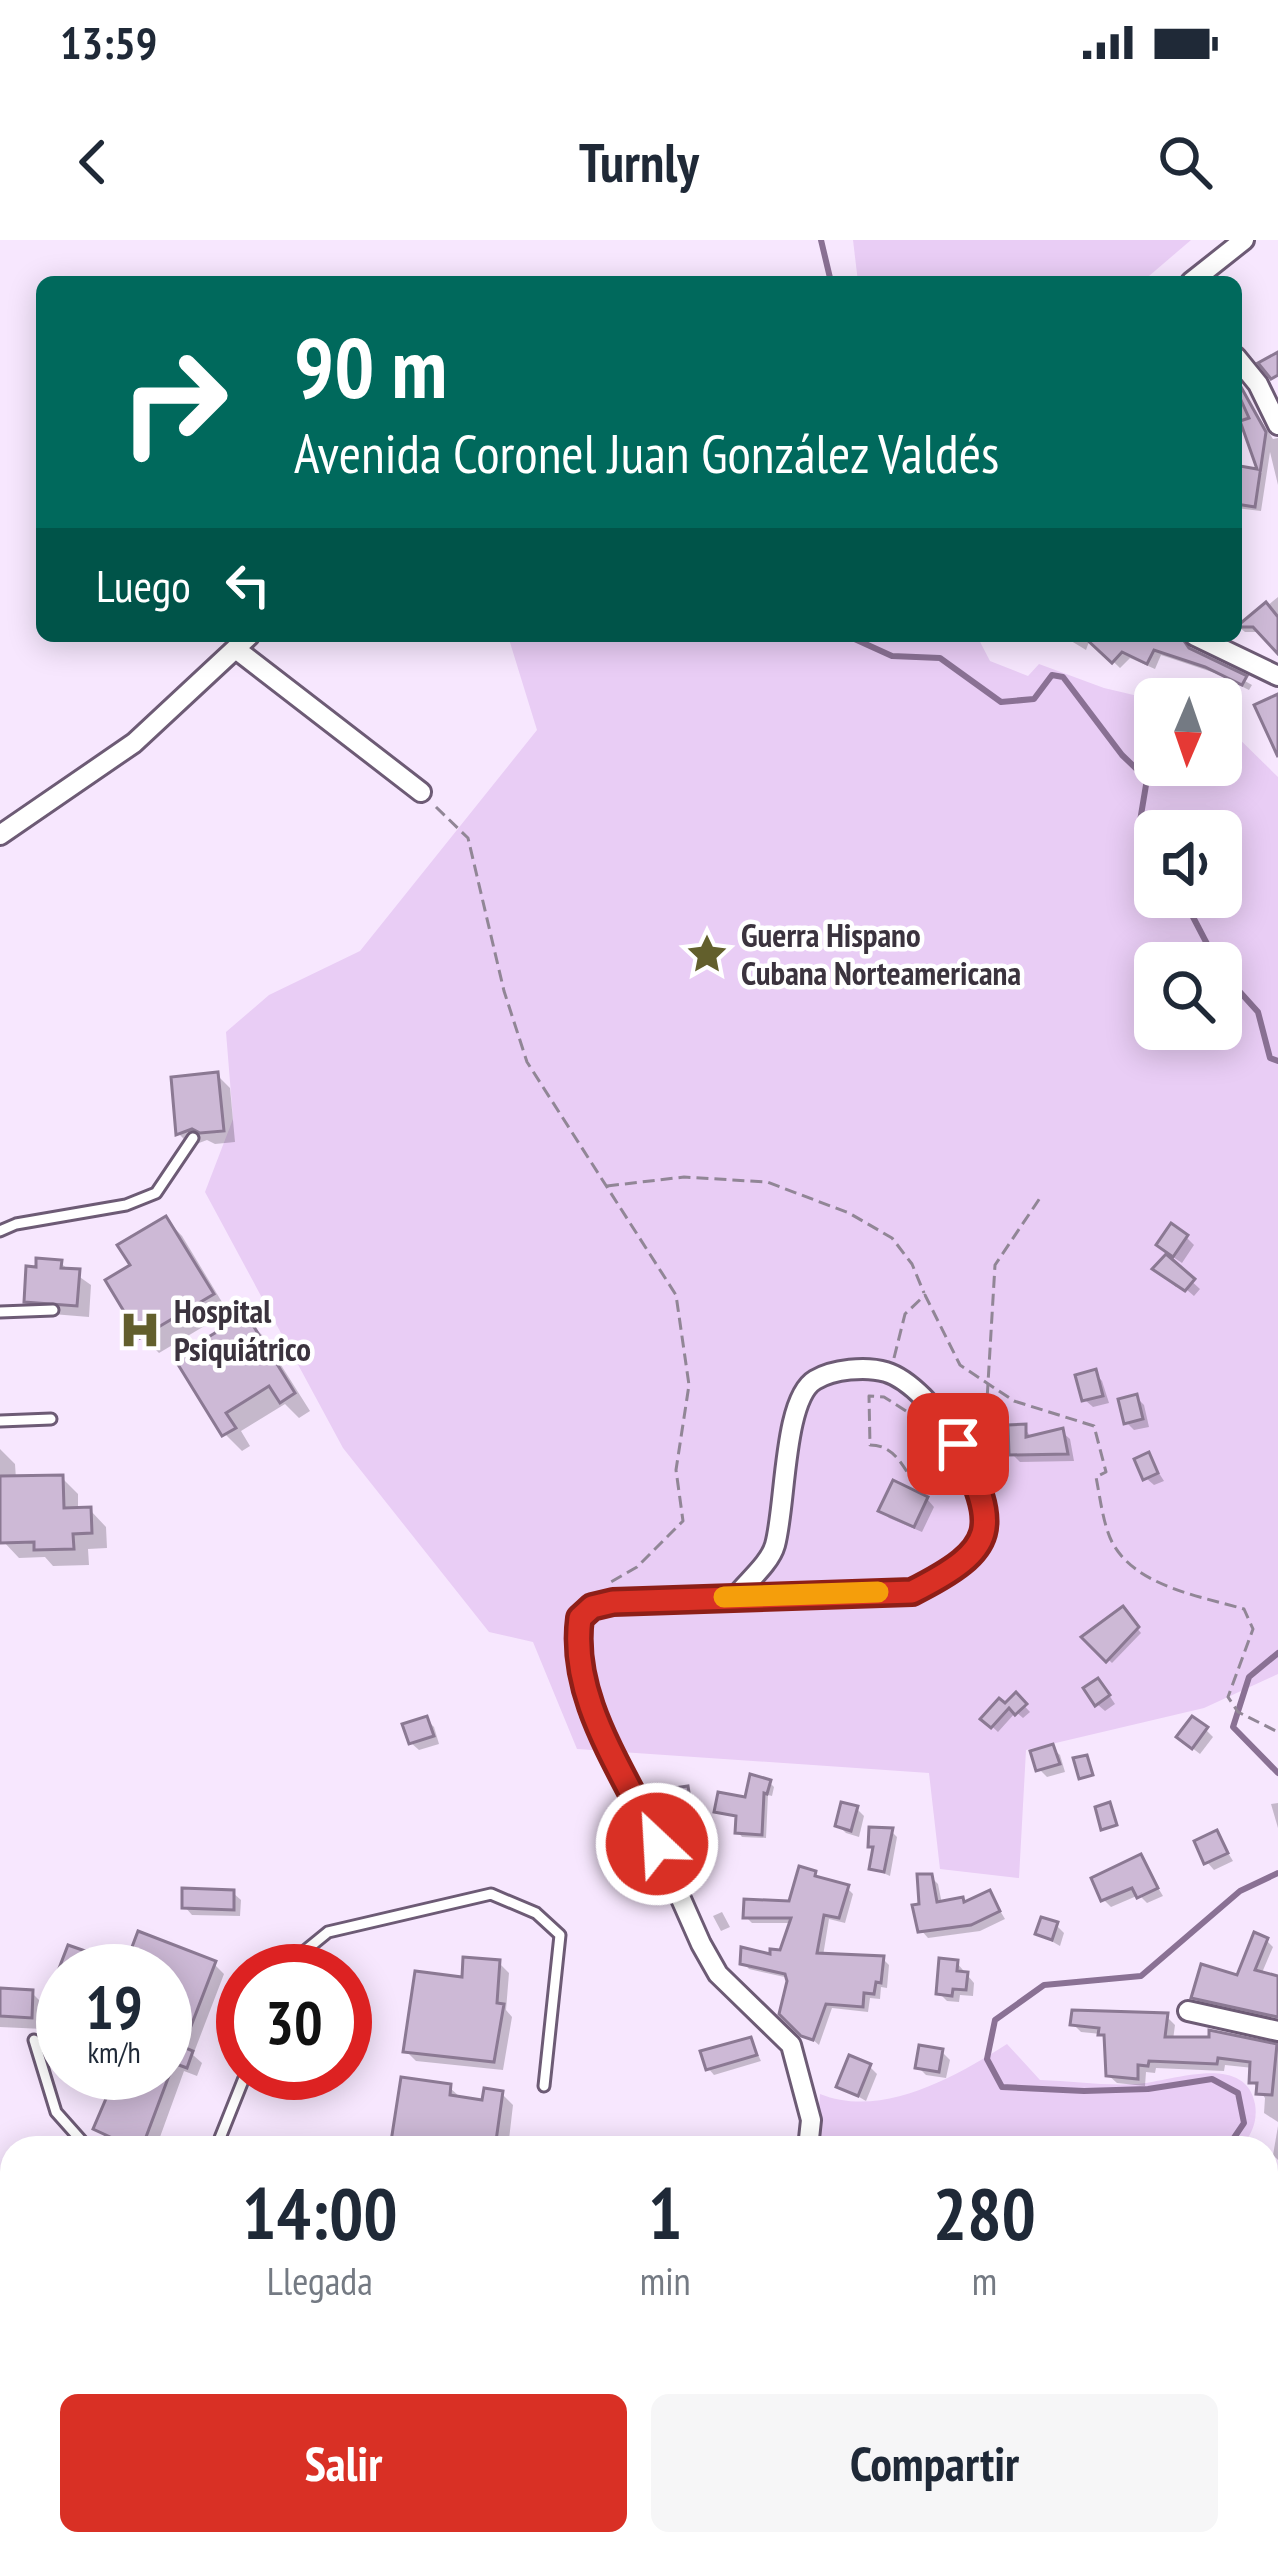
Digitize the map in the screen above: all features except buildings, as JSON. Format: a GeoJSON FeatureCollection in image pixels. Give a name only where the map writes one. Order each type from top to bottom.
{"type":"FeatureCollection","features":[{"type":"Feature","properties":{"kind":"street"},"geometry":{"type":"LineString","coordinates":[[1199,276],[1244,240]]}},
{"type":"Feature","properties":{"kind":"street"},"geometry":{"type":"LineString","coordinates":[[1242,365],[1258,383],[1278,425]]}},
{"type":"Feature","properties":{"kind":"street"},"geometry":{"type":"LineString","coordinates":[[1208,642],[1278,676]]}},
{"type":"Feature","properties":{"kind":"street"},"geometry":{"type":"LineString","coordinates":[[0,835],[134,743],[243,643],[421,792]]}},
{"type":"Feature","properties":{"kind":"street"},"geometry":{"type":"LineString","coordinates":[[736,1596],[774,1551],[794,1408],[801,1392],[817,1379],[844,1371],[887,1372],[906,1382],[958,1444],[982,1493],[986,1519],[982,1540],[952,1572],[912,1592],[613,1602],[592,1607],[580,1618],[577,1638],[591,1714],[642,1811],[701,1944],[718,1974],[791,2045],[811,2120],[809,2136]]}},
{"type":"Feature","properties":{"kind":"street"},"geometry":{"type":"LineString","coordinates":[[1188,2012],[1278,2031]]}},
{"type":"Feature","properties":{"kind":"lane"},"geometry":{"type":"LineString","coordinates":[[0,1231],[16,1224],[126,1205],[156,1193],[193,1138]]}},
{"type":"Feature","properties":{"kind":"lane"},"geometry":{"type":"LineString","coordinates":[[0,1312],[53,1310]]}},
{"type":"Feature","properties":{"kind":"lane"},"geometry":{"type":"LineString","coordinates":[[0,1421],[51,1419]]}},
{"type":"Feature","properties":{"kind":"lane"},"geometry":{"type":"LineString","coordinates":[[314,1944],[328,1932],[491,1894],[536,1913],[560,1934],[544,2086]]}},
{"type":"Feature","properties":{"kind":"lane"},"geometry":{"type":"LineString","coordinates":[[34,2040],[56,2112],[77,2136]]}},
{"type":"Feature","properties":{"kind":"lane"},"geometry":{"type":"LineString","coordinates":[[220,2136],[235,2100]]}},
{"type":"Feature","properties":{"kind":"path"},"geometry":{"type":"LineString","coordinates":[[421,792],[468,838],[498,971],[527,1063],[676,1294],[689,1385],[676,1470],[683,1521],[637,1567],[601,1588]]}},
{"type":"Feature","properties":{"kind":"path"},"geometry":{"type":"LineString","coordinates":[[606,1186],[684,1177],[767,1182],[849,1213],[892,1238],[912,1264],[960,1365],[1015,1401],[1094,1426],[1106,1472],[1096,1477],[1111,1540],[1130,1567],[1172,1587],[1244,1609],[1253,1629],[1228,1697],[1238,1712],[1278,1732]]}},
{"type":"Feature","properties":{"kind":"path"},"geometry":{"type":"LineString","coordinates":[[992,1472],[986,1434],[994,1265],[1040,1198]]}},
{"type":"Feature","properties":{"kind":"path"},"geometry":{"type":"LineString","coordinates":[[887,1372],[897,1352],[905,1314],[925,1295]]}},
{"type":"Feature","properties":{"kind":"path"},"geometry":{"type":"LineString","coordinates":[[909,1475],[897,1456],[880,1445],[870,1445],[869,1396],[884,1397],[907,1411],[929,1404]]}},
{"type":"Feature","properties":{"kind":"shaded area"},"geometry":{"type":"Polygon","coordinates":[[[853,240],[1191,240],[1149,276],[857,276],[853,240]]]}},
{"type":"Feature","properties":{"kind":"shaded area"},"geometry":{"type":"Polygon","coordinates":[[[510,642],[980,642],[990,661],[1028,676],[1039,664],[1134,695],[1134,786],[1242,786],[1242,742],[1278,777],[1278,1674],[1204,1708],[1026,1750],[1019,1878],[940,1869],[929,1773],[577,1749],[533,1642],[489,1632],[343,1448],[205,1192],[233,1119],[226,1032],[269,995],[360,951],[537,730],[510,642]]]}},
{"type":"Feature","properties":{"kind":"shaded area"},"geometry":{"type":"Polygon","coordinates":[[[1007,2044],[1040,2080],[1124,2084],[1222,2074],[1248,2088],[1255,2104],[1253,2128],[1248,2136],[817,2136],[820,2094],[844,2100],[893,2098],[965,2069],[1007,2044]]]}},
{"type":"Feature","properties":{"kind":"waterway"},"geometry":{"type":"LineString","coordinates":[[821,240],[830,276]]}},
{"type":"Feature","properties":{"kind":"waterway"},"geometry":{"type":"LineString","coordinates":[[861,642],[892,656],[940,658],[1001,702],[1034,699],[1052,675],[1063,677],[1122,755],[1147,779],[1142,810]]}},
{"type":"Feature","properties":{"kind":"waterway"},"geometry":{"type":"LineString","coordinates":[[1194,918],[1206,942]]}},
{"type":"Feature","properties":{"kind":"waterway"},"geometry":{"type":"LineString","coordinates":[[1242,994],[1258,1012],[1270,1058],[1278,1061]]}},
{"type":"Feature","properties":{"kind":"waterway"},"geometry":{"type":"LineString","coordinates":[[1278,1653],[1249,1677],[1233,1727],[1278,1773]]}},
{"type":"Feature","properties":{"kind":"waterway"},"geometry":{"type":"LineString","coordinates":[[1235,2136],[1244,2123],[1238,2093],[1212,2079],[1148,2089],[1002,2087],[987,2059],[995,2020],[1044,1985],[1141,1976],[1240,1891],[1278,1873]]}},
{"type":"Feature","properties":{"kind":"slow traffic"},"geometry":{"type":"LineString","coordinates":[[724,1597],[878,1592]]}},
{"type":"Feature","properties":{"kind":"place","name":"Guerra Hispano Cubana Norteamericana"},"geometry":{"type":"Point","coordinates":[707,954]}},
{"type":"Feature","properties":{"kind":"place","name":"Hospital Psiquiátrico"},"geometry":{"type":"Point","coordinates":[140,1330]}},
{"type":"Feature","properties":{"kind":"route"},"geometry":{"type":"LineString","coordinates":[[657,1844],[591,1714],[577,1638],[580,1618],[592,1607],[613,1602],[912,1592],[952,1572],[982,1540],[986,1519],[982,1493],[958,1444]]}}]}
